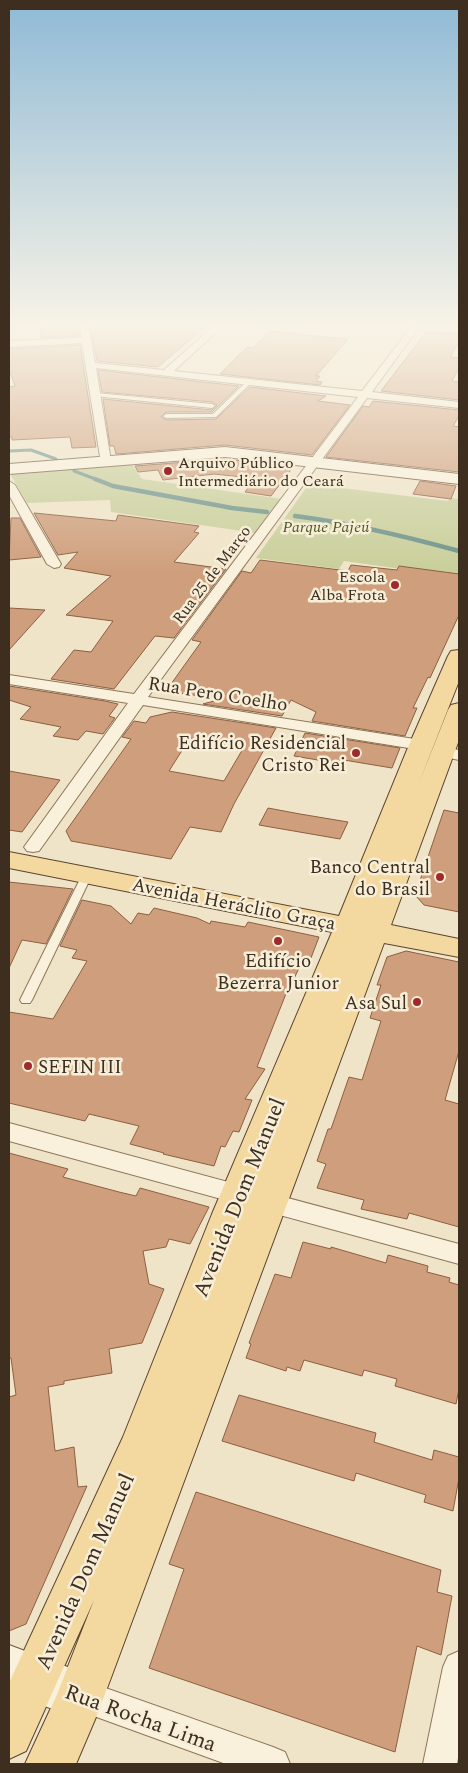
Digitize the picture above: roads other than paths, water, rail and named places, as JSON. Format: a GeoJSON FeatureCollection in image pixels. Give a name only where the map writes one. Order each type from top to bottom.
{"type":"FeatureCollection","features":[{"type":"Feature","properties":{"kind":"main road"},"geometry":{"type":"LineString","coordinates":[[9,469],[225,452],[459,479]]}},
{"type":"Feature","properties":{"kind":"main road","name":"Avenida Dom Manuel"},"geometry":{"type":"LineString","coordinates":[[441,751],[459,656]]}},
{"type":"Feature","properties":{"kind":"main road","name":"Avenida Dom Manuel"},"geometry":{"type":"LineString","coordinates":[[50,1764],[66,1731],[80,1695],[254,1199],[366,920],[459,710]]}},
{"type":"Feature","properties":{"kind":"main road","name":"Avenida Heráclito Graça"},"geometry":{"type":"LineString","coordinates":[[21,845],[366,920],[459,948]]}},
{"type":"Feature","properties":{"kind":"main road","name":"Avenida Heráclito Graça"},"geometry":{"type":"LineString","coordinates":[[9,860],[87,875],[366,920],[459,929]]}},
{"type":"Feature","properties":{"kind":"main road","name":"Avenida Dom Manuel"},"geometry":{"type":"LineString","coordinates":[[9,1734],[22,1674],[142,1441],[254,1199]]}},
{"type":"Feature","properties":{"kind":"main road","name":"Rua Rocha Lima"},"geometry":{"type":"LineString","coordinates":[[22,1674],[80,1695]]}},
{"type":"Feature","properties":{"kind":"street"},"geometry":{"type":"LineString","coordinates":[[97,406],[105,461]]}},
{"type":"Feature","properties":{"kind":"street","name":"Rua 25 de Março"},"geometry":{"type":"LineString","coordinates":[[21,845],[138,700],[357,406]]}},
{"type":"Feature","properties":{"kind":"street"},"geometry":{"type":"LineString","coordinates":[[9,485],[18,513],[54,564]]}},
{"type":"Feature","properties":{"kind":"street","name":"Rua Pero Coelho"},"geometry":{"type":"LineString","coordinates":[[9,679],[441,751]]}},
{"type":"Feature","properties":{"kind":"street"},"geometry":{"type":"LineString","coordinates":[[9,1132],[459,1254]]}},
{"type":"Feature","properties":{"kind":"street"},"geometry":{"type":"LineString","coordinates":[[440,1764],[459,1667]]}},
{"type":"Feature","properties":{"kind":"street","name":"Rua Rocha Lima"},"geometry":{"type":"LineString","coordinates":[[80,1695],[273,1764]]}},
{"type":"Feature","properties":{"kind":"lane"},"geometry":{"type":"LineString","coordinates":[[166,416],[214,416],[225,406]]}},
{"type":"Feature","properties":{"kind":"lane"},"geometry":{"type":"LineString","coordinates":[[26,1000],[87,875]]}},
{"type":"Feature","properties":{"kind":"waterway"},"geometry":{"type":"LineString","coordinates":[[9,451],[31,450],[56,459]]}},
{"type":"Feature","properties":{"kind":"waterway"},"geometry":{"type":"LineString","coordinates":[[74,471],[98,480]]}},
{"type":"Feature","properties":{"kind":"waterway"},"geometry":{"type":"LineString","coordinates":[[95,479],[113,486],[232,508],[267,512]]}},
{"type":"Feature","properties":{"kind":"waterway"},"geometry":{"type":"LineString","coordinates":[[295,516],[377,530],[459,551]]}},
{"type":"Feature","properties":{"kind":"place","name":"Arquivo Público Intermediário do Ceará"},"geometry":{"type":"Point","coordinates":[168,471]}},
{"type":"Feature","properties":{"kind":"place","name":"Escola Alba Frota"},"geometry":{"type":"Point","coordinates":[395,585]}},
{"type":"Feature","properties":{"kind":"place","name":"Edifício Residencial Cristo Rei"},"geometry":{"type":"Point","coordinates":[356,753]}},
{"type":"Feature","properties":{"kind":"place","name":"Banco Central do Brasil"},"geometry":{"type":"Point","coordinates":[440,877]}},
{"type":"Feature","properties":{"kind":"place","name":"Edifício Bezerra Junior"},"geometry":{"type":"Point","coordinates":[278,941]}},
{"type":"Feature","properties":{"kind":"place","name":"Asa Sul"},"geometry":{"type":"Point","coordinates":[417,1002]}},
{"type":"Feature","properties":{"kind":"place","name":"SEFIN III"},"geometry":{"type":"Point","coordinates":[28,1066]}},
{"type":"Feature","properties":{"kind":"park label","name":"Parque Pajeú"},"geometry":{"type":"Point","coordinates":[326,526]}}]}
